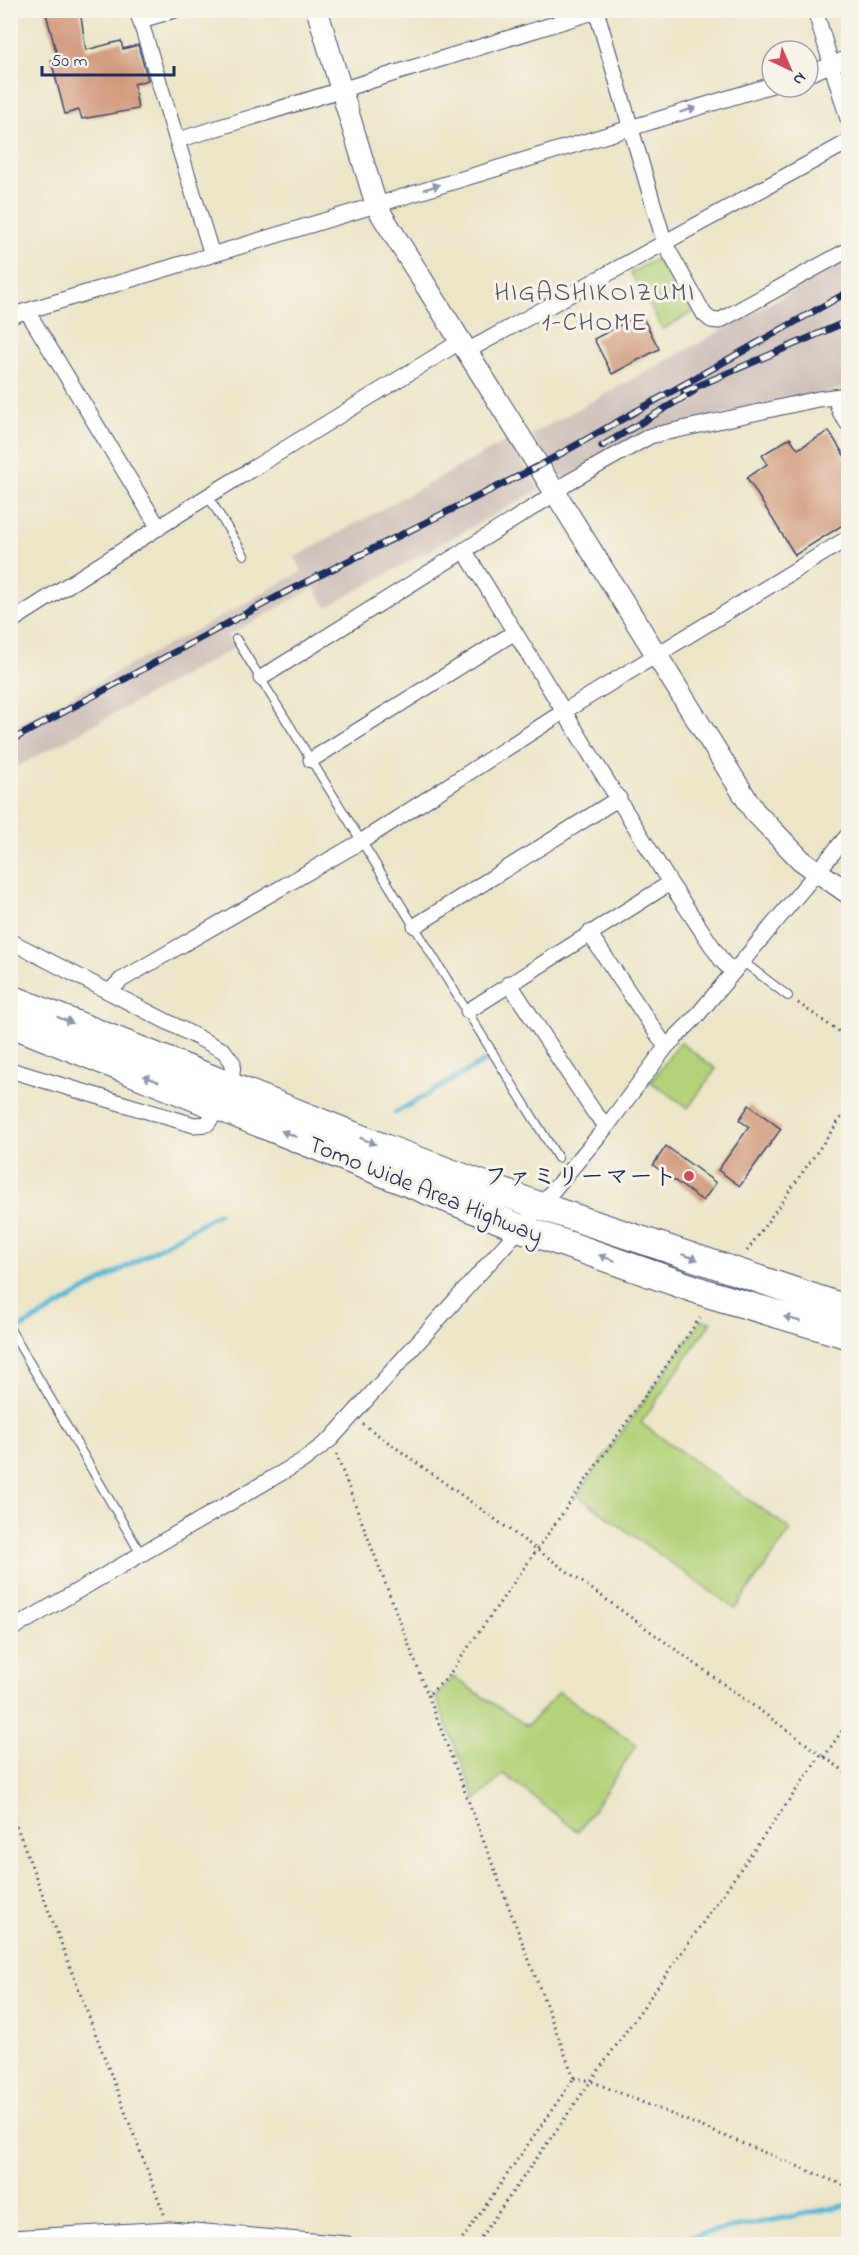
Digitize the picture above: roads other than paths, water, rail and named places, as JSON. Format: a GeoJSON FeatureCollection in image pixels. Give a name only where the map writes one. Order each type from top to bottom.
{"type":"FeatureCollection","features":[{"type":"Feature","properties":{"kind":"highway","name":"Tomo Wide Area Highway"},"geometry":{"type":"LineString","coordinates":[[10,998],[520,1228],[709,1294],[849,1335]]}},
{"type":"Feature","properties":{"kind":"highway","name":"Tomo Wide Area Highway"},"geometry":{"type":"LineString","coordinates":[[10,1023],[386,1148],[540,1206],[849,1309]]}},
{"type":"Feature","properties":{"kind":"street"},"geometry":{"type":"LineString","coordinates":[[175,10],[139,15],[212,255]]}},
{"type":"Feature","properties":{"kind":"street"},"geometry":{"type":"LineString","coordinates":[[317,10],[376,204],[754,811],[816,873],[849,893]]}},
{"type":"Feature","properties":{"kind":"street"},"geometry":{"type":"LineString","coordinates":[[815,10],[849,119]]}},
{"type":"Feature","properties":{"kind":"street"},"geometry":{"type":"LineString","coordinates":[[178,140],[597,11],[665,244],[704,314],[711,320],[719,321],[849,250]]}},
{"type":"Feature","properties":{"kind":"street"},"geometry":{"type":"LineString","coordinates":[[820,70],[849,58]]}},
{"type":"Feature","properties":{"kind":"street"},"geometry":{"type":"LineString","coordinates":[[10,316],[760,89]]}},
{"type":"Feature","properties":{"kind":"street"},"geometry":{"type":"LineString","coordinates":[[10,622],[208,496],[464,346],[665,244],[849,142]]}},
{"type":"Feature","properties":{"kind":"street"},"geometry":{"type":"LineString","coordinates":[[27,311],[159,528]]}},
{"type":"Feature","properties":{"kind":"street"},"geometry":{"type":"LineString","coordinates":[[261,678],[556,493],[567,483],[650,436],[818,399],[842,396],[840,412],[849,424]]}},
{"type":"Feature","properties":{"kind":"street"},"geometry":{"type":"LineString","coordinates":[[109,992],[121,980],[362,841],[563,712],[849,538]]}},
{"type":"Feature","properties":{"kind":"street"},"geometry":{"type":"LineString","coordinates":[[464,550],[670,883],[722,961],[738,967]]}},
{"type":"Feature","properties":{"kind":"street"},"geometry":{"type":"LineString","coordinates":[[311,760],[515,633]]}},
{"type":"Feature","properties":{"kind":"street"},"geometry":{"type":"LineString","coordinates":[[415,926],[619,798]]}},
{"type":"Feature","properties":{"kind":"street"},"geometry":{"type":"LineString","coordinates":[[10,1630],[302,1461],[331,1439],[540,1206],[607,1126],[666,1047],[695,1018],[849,835]]}},
{"type":"Feature","properties":{"kind":"street"},"geometry":{"type":"LineString","coordinates":[[468,1011],[670,883]]}},
{"type":"Feature","properties":{"kind":"street"},"geometry":{"type":"LineString","coordinates":[[589,933],[666,1047]]}},
{"type":"Feature","properties":{"kind":"street"},"geometry":{"type":"LineString","coordinates":[[10,941],[224,1051],[233,1063],[226,1095],[207,1124],[194,1125],[10,1070]]}},
{"type":"Feature","properties":{"kind":"street"},"geometry":{"type":"LineString","coordinates":[[509,983],[594,1112],[607,1126]]}},
{"type":"Feature","properties":{"kind":"street"},"geometry":{"type":"LineString","coordinates":[[10,2238],[170,2229],[347,2244]]}},
{"type":"Feature","properties":{"kind":"lane"},"geometry":{"type":"LineString","coordinates":[[208,496],[244,555]]}},
{"type":"Feature","properties":{"kind":"lane"},"geometry":{"type":"LineString","coordinates":[[236,639],[558,1158]]}},
{"type":"Feature","properties":{"kind":"lane"},"geometry":{"type":"LineString","coordinates":[[738,967],[788,996]]}},
{"type":"Feature","properties":{"kind":"lane"},"geometry":{"type":"LineString","coordinates":[[10,1329],[141,1554]]}},
{"type":"Feature","properties":{"kind":"waterway"},"geometry":{"type":"LineString","coordinates":[[395,1113],[485,1061]]}},
{"type":"Feature","properties":{"kind":"waterway"},"geometry":{"type":"LineString","coordinates":[[10,1334],[219,1213]]}},
{"type":"Feature","properties":{"kind":"waterway"},"geometry":{"type":"LineString","coordinates":[[653,2244],[848,2205]]}},
{"type":"Feature","properties":{"kind":"waterway"},"geometry":{"type":"LineString","coordinates":[[471,2244],[472,2241],[511,2244]]}},
{"type":"Feature","properties":{"kind":"railway"},"geometry":{"type":"LineString","coordinates":[[10,741],[284,593],[539,466],[848,292]]}},
{"type":"Feature","properties":{"kind":"railway"},"geometry":{"type":"LineString","coordinates":[[684,392],[848,321]]}},
{"type":"Feature","properties":{"kind":"railway"},"geometry":{"type":"LineString","coordinates":[[602,446],[694,391]]}},
{"type":"Feature","properties":{"kind":"place","name":"ファミリーマート"},"geometry":{"type":"Point","coordinates":[689,1176]}},
{"type":"Feature","properties":{"kind":"district","name":"HIGASHIKOIZUMI 1-CHOME"},"geometry":{"type":"Point","coordinates":[595,306]}}]}
